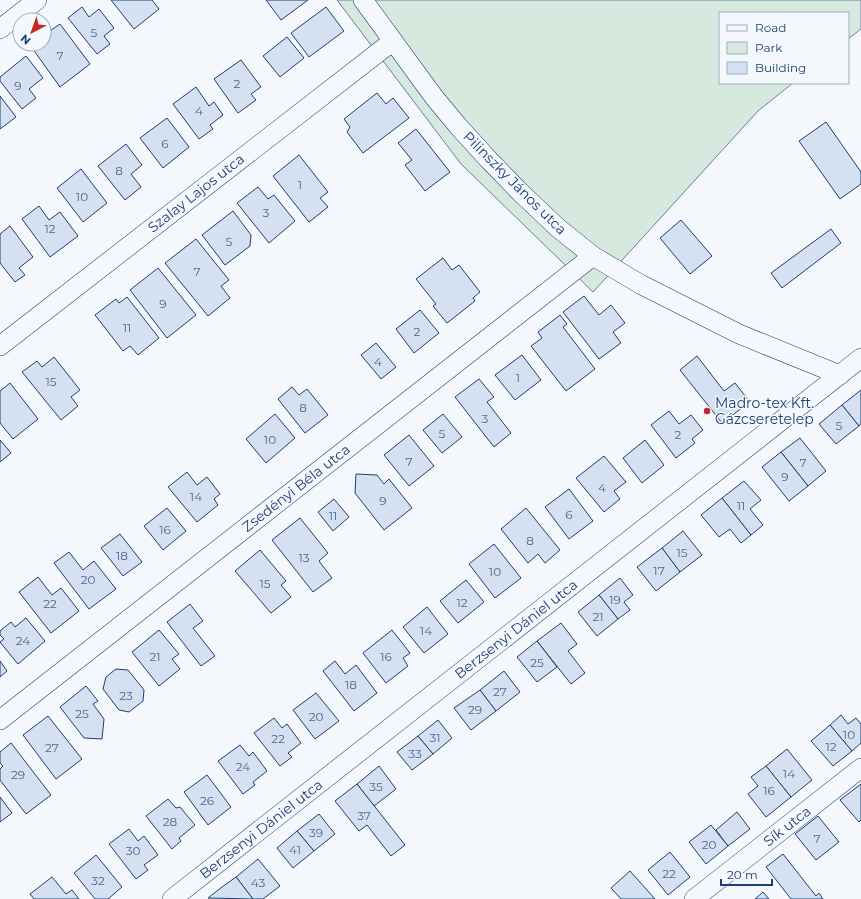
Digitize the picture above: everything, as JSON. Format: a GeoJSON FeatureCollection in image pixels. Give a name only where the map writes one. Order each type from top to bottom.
{"type":"FeatureCollection","features":[{"type":"Feature","properties":{"kind":"street"},"geometry":{"type":"LineString","coordinates":[[0,29],[37,0]]}},
{"type":"Feature","properties":{"kind":"street","name":"Pilinszky János utca"},"geometry":{"type":"LineString","coordinates":[[363,0],[434,97],[458,126],[520,192],[558,228],[593,256],[640,284],[739,334],[840,375]]}},
{"type":"Feature","properties":{"kind":"street","name":"Szalay Lajos utca"},"geometry":{"type":"LineString","coordinates":[[0,346],[393,41]]}},
{"type":"Feature","properties":{"kind":"street","name":"Zsedényi Béla utca"},"geometry":{"type":"LineString","coordinates":[[0,720],[593,256]]}},
{"type":"Feature","properties":{"kind":"street","name":"Berzsenyi Dániel utca"},"geometry":{"type":"LineString","coordinates":[[172,899],[861,358]]}},
{"type":"Feature","properties":{"kind":"street","name":"Sík utca"},"geometry":{"type":"LineString","coordinates":[[694,899],[861,768]]}},
{"type":"Feature","properties":{"kind":"green space"},"geometry":{"type":"Polygon","coordinates":[[[337,0],[861,0],[861,29],[849,38],[849,12],[719,12],[719,84],[792,84],[758,111],[593,292],[461,164],[337,0]]]}},
{"type":"Feature","properties":{"kind":"building"},"geometry":{"type":"Polygon","coordinates":[[[111,0],[152,0],[159,9],[134,29],[111,0]]]}},
{"type":"Feature","properties":{"kind":"building"},"geometry":{"type":"Polygon","coordinates":[[[266,0],[308,0],[281,20],[266,0]]]}},
{"type":"Feature","properties":{"kind":"building"},"geometry":{"type":"Polygon","coordinates":[[[82,7],[89,17],[99,9],[114,28],[104,36],[110,44],[97,54],[68,18],[82,7]]]}},
{"type":"Feature","properties":{"kind":"building"},"geometry":{"type":"Polygon","coordinates":[[[326,7],[344,31],[309,57],[291,33],[326,7]]]}},
{"type":"Feature","properties":{"kind":"building"},"geometry":{"type":"Polygon","coordinates":[[[60,24],[90,64],[60,87],[35,52],[52,52],[52,30],[60,24]]]}},
{"type":"Feature","properties":{"kind":"building"},"geometry":{"type":"Polygon","coordinates":[[[287,37],[304,58],[280,77],[263,56],[287,37]]]}},
{"type":"Feature","properties":{"kind":"building"},"geometry":{"type":"Polygon","coordinates":[[[26,56],[43,78],[29,89],[36,98],[22,109],[0,81],[0,77],[26,56]]]}},
{"type":"Feature","properties":{"kind":"building"},"geometry":{"type":"Polygon","coordinates":[[[241,60],[261,87],[251,94],[256,100],[238,113],[214,79],[241,60]]]}},
{"type":"Feature","properties":{"kind":"building"},"geometry":{"type":"Polygon","coordinates":[[[196,87],[209,106],[214,102],[223,115],[210,125],[213,129],[199,139],[173,104],[196,87]]]}},
{"type":"Feature","properties":{"kind":"building"},"geometry":{"type":"Polygon","coordinates":[[[377,93],[386,104],[393,98],[409,118],[363,153],[347,132],[350,127],[344,119],[377,93]]]}},
{"type":"Feature","properties":{"kind":"building"},"geometry":{"type":"Polygon","coordinates":[[[0,96],[16,117],[0,129],[0,96]]]}},
{"type":"Feature","properties":{"kind":"building"},"geometry":{"type":"Polygon","coordinates":[[[167,118],[189,147],[163,168],[140,138],[167,118]]]}},
{"type":"Feature","properties":{"kind":"building"},"geometry":{"type":"Polygon","coordinates":[[[826,122],[861,172],[861,184],[840,199],[799,141],[826,122]]]}},
{"type":"Feature","properties":{"kind":"building"},"geometry":{"type":"Polygon","coordinates":[[[416,129],[450,172],[425,191],[405,165],[412,160],[398,143],[416,129]]]}},
{"type":"Feature","properties":{"kind":"building"},"geometry":{"type":"Polygon","coordinates":[[[126,144],[142,165],[131,174],[141,187],[125,200],[98,166],[126,144]]]}},
{"type":"Feature","properties":{"kind":"building"},"geometry":{"type":"Polygon","coordinates":[[[299,155],[328,192],[320,198],[328,207],[309,222],[273,176],[299,155]]]}},
{"type":"Feature","properties":{"kind":"building"},"geometry":{"type":"Polygon","coordinates":[[[81,169],[107,203],[83,222],[57,188],[81,169]]]}},
{"type":"Feature","properties":{"kind":"building"},"geometry":{"type":"Polygon","coordinates":[[[258,187],[268,199],[274,195],[295,221],[269,243],[237,203],[258,187]]]}},
{"type":"Feature","properties":{"kind":"building"},"geometry":{"type":"Polygon","coordinates":[[[39,206],[49,220],[60,212],[78,236],[50,257],[22,219],[39,206]]]}},
{"type":"Feature","properties":{"kind":"building"},"geometry":{"type":"Polygon","coordinates":[[[233,211],[251,235],[250,246],[225,265],[202,235],[233,211]]]}},
{"type":"Feature","properties":{"kind":"building"},"geometry":{"type":"Polygon","coordinates":[[[681,220],[712,256],[690,274],[660,238],[681,220]]]}},
{"type":"Feature","properties":{"kind":"building"},"geometry":{"type":"Polygon","coordinates":[[[10,226],[33,257],[19,268],[25,275],[15,282],[0,263],[0,234],[10,226]]]}},
{"type":"Feature","properties":{"kind":"building"},"geometry":{"type":"Polygon","coordinates":[[[831,229],[841,243],[782,288],[771,273],[831,229]]]}},
{"type":"Feature","properties":{"kind":"building"},"geometry":{"type":"Polygon","coordinates":[[[196,239],[229,280],[221,286],[230,298],[208,316],[165,263],[196,239]]]}},
{"type":"Feature","properties":{"kind":"building"},"geometry":{"type":"Polygon","coordinates":[[[443,258],[452,270],[459,265],[480,292],[473,298],[475,301],[447,323],[433,306],[436,304],[416,279],[443,258]]]}},
{"type":"Feature","properties":{"kind":"building"},"geometry":{"type":"Polygon","coordinates":[[[158,268],[196,315],[167,338],[130,290],[158,268]]]}},
{"type":"Feature","properties":{"kind":"building"},"geometry":{"type":"Polygon","coordinates":[[[584,296],[599,315],[611,305],[625,323],[613,332],[621,343],[599,359],[563,312],[584,296]]]}},
{"type":"Feature","properties":{"kind":"building"},"geometry":{"type":"Polygon","coordinates":[[[127,297],[159,338],[138,355],[130,346],[123,351],[95,315],[116,299],[119,303],[127,297]]]}},
{"type":"Feature","properties":{"kind":"building"},"geometry":{"type":"Polygon","coordinates":[[[420,310],[439,333],[414,353],[396,329],[420,310]]]}},
{"type":"Feature","properties":{"kind":"building"},"geometry":{"type":"Polygon","coordinates":[[[560,315],[567,324],[563,327],[595,369],[566,391],[531,346],[542,338],[538,332],[560,315]]]}},
{"type":"Feature","properties":{"kind":"building"},"geometry":{"type":"Polygon","coordinates":[[[376,343],[396,367],[381,379],[361,355],[376,343]]]}},
{"type":"Feature","properties":{"kind":"building"},"geometry":{"type":"Polygon","coordinates":[[[522,355],[541,380],[515,400],[495,375],[522,355]]]}},
{"type":"Feature","properties":{"kind":"building"},"geometry":{"type":"Polygon","coordinates":[[[697,356],[724,391],[735,383],[750,402],[722,423],[680,370],[697,356]]]}},
{"type":"Feature","properties":{"kind":"building"},"geometry":{"type":"Polygon","coordinates":[[[54,357],[80,390],[71,397],[78,406],[61,420],[22,372],[37,361],[42,367],[54,357]]]}},
{"type":"Feature","properties":{"kind":"building"},"geometry":{"type":"Polygon","coordinates":[[[479,379],[494,397],[487,402],[511,433],[494,447],[455,397],[479,379]]]}},
{"type":"Feature","properties":{"kind":"building"},"geometry":{"type":"Polygon","coordinates":[[[10,383],[38,419],[13,439],[0,423],[0,391],[10,383]]]}},
{"type":"Feature","properties":{"kind":"building"},"geometry":{"type":"Polygon","coordinates":[[[292,387],[299,395],[307,389],[328,415],[305,433],[278,399],[292,387]]]}},
{"type":"Feature","properties":{"kind":"building"},"geometry":{"type":"Polygon","coordinates":[[[861,390],[861,424],[859,426],[842,405],[861,390]]]}},
{"type":"Feature","properties":{"kind":"building"},"geometry":{"type":"Polygon","coordinates":[[[842,405],[859,426],[836,444],[819,424],[842,405]]]}},
{"type":"Feature","properties":{"kind":"building"},"geometry":{"type":"Polygon","coordinates":[[[669,411],[679,424],[691,415],[703,430],[692,439],[695,443],[676,458],[651,425],[669,411]]]}},
{"type":"Feature","properties":{"kind":"building"},"geometry":{"type":"Polygon","coordinates":[[[275,414],[295,438],[266,463],[246,439],[275,414]]]}},
{"type":"Feature","properties":{"kind":"building"},"geometry":{"type":"Polygon","coordinates":[[[443,414],[462,437],[442,453],[423,430],[443,414]]]}},
{"type":"Feature","properties":{"kind":"building"},"geometry":{"type":"Polygon","coordinates":[[[409,435],[434,466],[409,486],[384,455],[409,435]]]}},
{"type":"Feature","properties":{"kind":"building"},"geometry":{"type":"Polygon","coordinates":[[[800,438],[826,471],[808,486],[781,452],[800,438]]]}},
{"type":"Feature","properties":{"kind":"building"},"geometry":{"type":"Polygon","coordinates":[[[0,440],[11,453],[0,462],[0,440]]]}},
{"type":"Feature","properties":{"kind":"building"},"geometry":{"type":"Polygon","coordinates":[[[645,440],[664,465],[642,483],[623,458],[645,440]]]}},
{"type":"Feature","properties":{"kind":"building"},"geometry":{"type":"Polygon","coordinates":[[[781,452],[808,486],[789,501],[762,467],[781,452]]]}},
{"type":"Feature","properties":{"kind":"building"},"geometry":{"type":"Polygon","coordinates":[[[604,456],[626,482],[614,491],[620,499],[604,512],[576,478],[604,456]]]}},
{"type":"Feature","properties":{"kind":"building"},"geometry":{"type":"Polygon","coordinates":[[[187,472],[197,485],[207,477],[220,494],[214,499],[218,505],[197,522],[168,487],[187,472]]]}},
{"type":"Feature","properties":{"kind":"building"},"geometry":{"type":"Polygon","coordinates":[[[356,474],[377,475],[384,484],[389,479],[412,508],[384,530],[355,493],[356,474]]]}},
{"type":"Feature","properties":{"kind":"building"},"geometry":{"type":"Polygon","coordinates":[[[744,481],[761,500],[750,509],[763,525],[751,535],[722,498],[744,481]]]}},
{"type":"Feature","properties":{"kind":"building"},"geometry":{"type":"Polygon","coordinates":[[[569,489],[593,521],[569,539],[545,507],[569,489]]]}},
{"type":"Feature","properties":{"kind":"building"},"geometry":{"type":"Polygon","coordinates":[[[722,498],[751,535],[741,543],[730,529],[719,537],[701,515],[722,498]]]}},
{"type":"Feature","properties":{"kind":"building"},"geometry":{"type":"Polygon","coordinates":[[[334,499],[349,517],[333,531],[318,512],[334,499]]]}},
{"type":"Feature","properties":{"kind":"building"},"geometry":{"type":"Polygon","coordinates":[[[167,508],[186,531],[163,550],[144,526],[167,508]]]}},
{"type":"Feature","properties":{"kind":"building"},"geometry":{"type":"Polygon","coordinates":[[[526,508],[560,550],[545,563],[538,554],[528,563],[501,529],[526,508]]]}},
{"type":"Feature","properties":{"kind":"building"},"geometry":{"type":"Polygon","coordinates":[[[300,518],[328,553],[319,561],[332,578],[313,592],[272,540],[300,518]]]}},
{"type":"Feature","properties":{"kind":"building"},"geometry":{"type":"Polygon","coordinates":[[[683,531],[702,555],[680,572],[662,548],[683,531]]]}},
{"type":"Feature","properties":{"kind":"building"},"geometry":{"type":"Polygon","coordinates":[[[120,534],[142,562],[123,576],[101,548],[120,534]]]}},
{"type":"Feature","properties":{"kind":"building"},"geometry":{"type":"Polygon","coordinates":[[[494,544],[521,578],[495,598],[469,564],[494,544]]]}},
{"type":"Feature","properties":{"kind":"building"},"geometry":{"type":"Polygon","coordinates":[[[662,548],[680,572],[656,591],[637,567],[662,548]]]}},
{"type":"Feature","properties":{"kind":"building"},"geometry":{"type":"Polygon","coordinates":[[[260,550],[286,581],[281,585],[291,597],[271,613],[235,571],[260,550]]]}},
{"type":"Feature","properties":{"kind":"building"},"geometry":{"type":"Polygon","coordinates":[[[69,552],[83,570],[94,561],[116,589],[89,609],[54,563],[69,552]]]}},
{"type":"Feature","properties":{"kind":"building"},"geometry":{"type":"Polygon","coordinates":[[[38,577],[52,595],[61,588],[79,611],[51,633],[19,592],[38,577]]]}},
{"type":"Feature","properties":{"kind":"building"},"geometry":{"type":"Polygon","coordinates":[[[620,578],[633,595],[624,602],[630,610],[618,619],[599,595],[620,578]]]}},
{"type":"Feature","properties":{"kind":"building"},"geometry":{"type":"Polygon","coordinates":[[[466,580],[484,602],[458,623],[440,601],[466,580]]]}},
{"type":"Feature","properties":{"kind":"building"},"geometry":{"type":"Polygon","coordinates":[[[599,595],[618,619],[597,636],[578,612],[599,595]]]}},
{"type":"Feature","properties":{"kind":"building"},"geometry":{"type":"Polygon","coordinates":[[[190,604],[203,621],[193,628],[215,656],[201,666],[167,622],[190,604]]]}},
{"type":"Feature","properties":{"kind":"building"},"geometry":{"type":"Polygon","coordinates":[[[427,607],[448,634],[424,653],[403,627],[427,607]]]}},
{"type":"Feature","properties":{"kind":"building"},"geometry":{"type":"Polygon","coordinates":[[[26,618],[45,641],[18,664],[0,642],[4,639],[0,635],[0,631],[11,622],[15,627],[26,618]]]}},
{"type":"Feature","properties":{"kind":"building"},"geometry":{"type":"Polygon","coordinates":[[[561,623],[577,644],[568,651],[585,673],[571,684],[537,641],[561,623]]]}},
{"type":"Feature","properties":{"kind":"building"},"geometry":{"type":"Polygon","coordinates":[[[159,630],[179,654],[172,659],[180,669],[159,686],[132,652],[159,630]]]}},
{"type":"Feature","properties":{"kind":"building"},"geometry":{"type":"Polygon","coordinates":[[[392,630],[410,653],[403,658],[408,666],[386,683],[363,653],[392,630]]]}},
{"type":"Feature","properties":{"kind":"building"},"geometry":{"type":"Polygon","coordinates":[[[537,641],[557,667],[537,682],[517,657],[537,641]]]}},
{"type":"Feature","properties":{"kind":"building"},"geometry":{"type":"Polygon","coordinates":[[[0,661],[7,671],[0,677],[0,661]]]}},
{"type":"Feature","properties":{"kind":"building"},"geometry":{"type":"Polygon","coordinates":[[[335,661],[345,674],[356,665],[377,693],[354,711],[323,671],[335,661]]]}},
{"type":"Feature","properties":{"kind":"building"},"geometry":{"type":"Polygon","coordinates":[[[116,669],[128,670],[144,690],[143,701],[129,712],[119,710],[103,689],[106,677],[116,669]]]}},
{"type":"Feature","properties":{"kind":"building"},"geometry":{"type":"Polygon","coordinates":[[[504,671],[520,692],[496,711],[480,690],[504,671]]]}},
{"type":"Feature","properties":{"kind":"building"},"geometry":{"type":"Polygon","coordinates":[[[86,686],[98,701],[93,704],[104,719],[102,739],[84,738],[60,707],[86,686]]]}},
{"type":"Feature","properties":{"kind":"building"},"geometry":{"type":"Polygon","coordinates":[[[480,690],[496,711],[471,730],[454,708],[480,690]]]}},
{"type":"Feature","properties":{"kind":"building"},"geometry":{"type":"Polygon","coordinates":[[[316,693],[339,721],[315,739],[293,710],[316,693]]]}},
{"type":"Feature","properties":{"kind":"building"},"geometry":{"type":"Polygon","coordinates":[[[841,715],[848,724],[856,718],[861,724],[861,743],[852,751],[830,725],[841,715]]]}},
{"type":"Feature","properties":{"kind":"building"},"geometry":{"type":"Polygon","coordinates":[[[48,716],[82,759],[56,779],[23,735],[48,716]]]}},
{"type":"Feature","properties":{"kind":"building"},"geometry":{"type":"Polygon","coordinates":[[[274,718],[282,728],[287,724],[301,743],[288,753],[292,757],[280,766],[254,733],[274,718]]]}},
{"type":"Feature","properties":{"kind":"building"},"geometry":{"type":"Polygon","coordinates":[[[438,720],[452,738],[433,754],[418,736],[438,720]]]}},
{"type":"Feature","properties":{"kind":"building"},"geometry":{"type":"Polygon","coordinates":[[[830,725],[852,751],[833,766],[811,741],[830,725]]]}},
{"type":"Feature","properties":{"kind":"building"},"geometry":{"type":"Polygon","coordinates":[[[418,736],[433,754],[412,770],[397,752],[418,736]]]}},
{"type":"Feature","properties":{"kind":"building"},"geometry":{"type":"Polygon","coordinates":[[[11,743],[51,795],[26,814],[0,780],[0,769],[3,766],[0,763],[0,752],[11,743]]]}},
{"type":"Feature","properties":{"kind":"building"},"geometry":{"type":"Polygon","coordinates":[[[240,745],[249,756],[253,752],[267,771],[253,782],[255,785],[243,794],[218,761],[240,745]]]}},
{"type":"Feature","properties":{"kind":"building"},"geometry":{"type":"Polygon","coordinates":[[[787,749],[812,780],[791,797],[766,766],[787,749]]]}},
{"type":"Feature","properties":{"kind":"building"},"geometry":{"type":"Polygon","coordinates":[[[379,766],[396,789],[374,806],[357,784],[379,766]]]}},
{"type":"Feature","properties":{"kind":"building"},"geometry":{"type":"Polygon","coordinates":[[[766,766],[791,797],[766,817],[748,794],[758,786],[751,777],[766,766]]]}},
{"type":"Feature","properties":{"kind":"building"},"geometry":{"type":"Polygon","coordinates":[[[207,775],[231,807],[208,825],[184,792],[207,775]]]}},
{"type":"Feature","properties":{"kind":"building"},"geometry":{"type":"Polygon","coordinates":[[[357,784],[405,845],[391,856],[367,825],[359,831],[335,801],[357,784]]]}},
{"type":"Feature","properties":{"kind":"building"},"geometry":{"type":"Polygon","coordinates":[[[861,784],[861,820],[859,822],[840,800],[861,784]]]}},
{"type":"Feature","properties":{"kind":"building"},"geometry":{"type":"Polygon","coordinates":[[[0,797],[12,813],[0,822],[0,797]]]}},
{"type":"Feature","properties":{"kind":"building"},"geometry":{"type":"Polygon","coordinates":[[[168,799],[176,808],[180,807],[195,825],[179,838],[181,841],[172,849],[146,816],[168,799]]]}},
{"type":"Feature","properties":{"kind":"building"},"geometry":{"type":"Polygon","coordinates":[[[737,812],[750,829],[728,846],[716,830],[737,812]]]}},
{"type":"Feature","properties":{"kind":"building"},"geometry":{"type":"Polygon","coordinates":[[[319,814],[335,834],[314,851],[297,831],[319,814]]]}},
{"type":"Feature","properties":{"kind":"building"},"geometry":{"type":"Polygon","coordinates":[[[818,816],[839,842],[816,860],[795,834],[818,816]]]}},
{"type":"Feature","properties":{"kind":"building"},"geometry":{"type":"Polygon","coordinates":[[[711,825],[728,846],[706,864],[689,842],[711,825]]]}},
{"type":"Feature","properties":{"kind":"building"},"geometry":{"type":"Polygon","coordinates":[[[129,829],[138,841],[144,836],[158,855],[144,865],[148,870],[136,879],[109,844],[129,829]]]}},
{"type":"Feature","properties":{"kind":"building"},"geometry":{"type":"Polygon","coordinates":[[[297,831],[314,851],[293,868],[277,848],[297,831]]]}},
{"type":"Feature","properties":{"kind":"building"},"geometry":{"type":"Polygon","coordinates":[[[670,852],[690,877],[668,895],[648,870],[670,852]]]}},
{"type":"Feature","properties":{"kind":"building"},"geometry":{"type":"Polygon","coordinates":[[[783,854],[816,896],[819,893],[823,899],[791,899],[766,867],[783,854]]]}},
{"type":"Feature","properties":{"kind":"building"},"geometry":{"type":"Polygon","coordinates":[[[96,855],[122,887],[108,899],[95,899],[74,873],[96,855]]]}},
{"type":"Feature","properties":{"kind":"building"},"geometry":{"type":"Polygon","coordinates":[[[258,859],[280,886],[263,899],[253,899],[236,877],[258,859]]]}},
{"type":"Feature","properties":{"kind":"building"},"geometry":{"type":"Polygon","coordinates":[[[630,871],[655,899],[621,899],[611,888],[630,871]]]}},
{"type":"Feature","properties":{"kind":"building"},"geometry":{"type":"Polygon","coordinates":[[[52,877],[66,894],[72,890],[79,899],[34,899],[30,894],[52,877]]]}},
{"type":"Feature","properties":{"kind":"building"},"geometry":{"type":"Polygon","coordinates":[[[236,877],[253,899],[208,898],[222,887],[236,877]]]}},
{"type":"Feature","properties":{"kind":"building"},"geometry":{"type":"Polygon","coordinates":[[[763,892],[769,899],[755,899],[763,892]]]}},
{"type":"Feature","properties":{"kind":"place","name":"Madro-tex Kft. Gázcseretelep"},"geometry":{"type":"Point","coordinates":[707,411]}}]}
